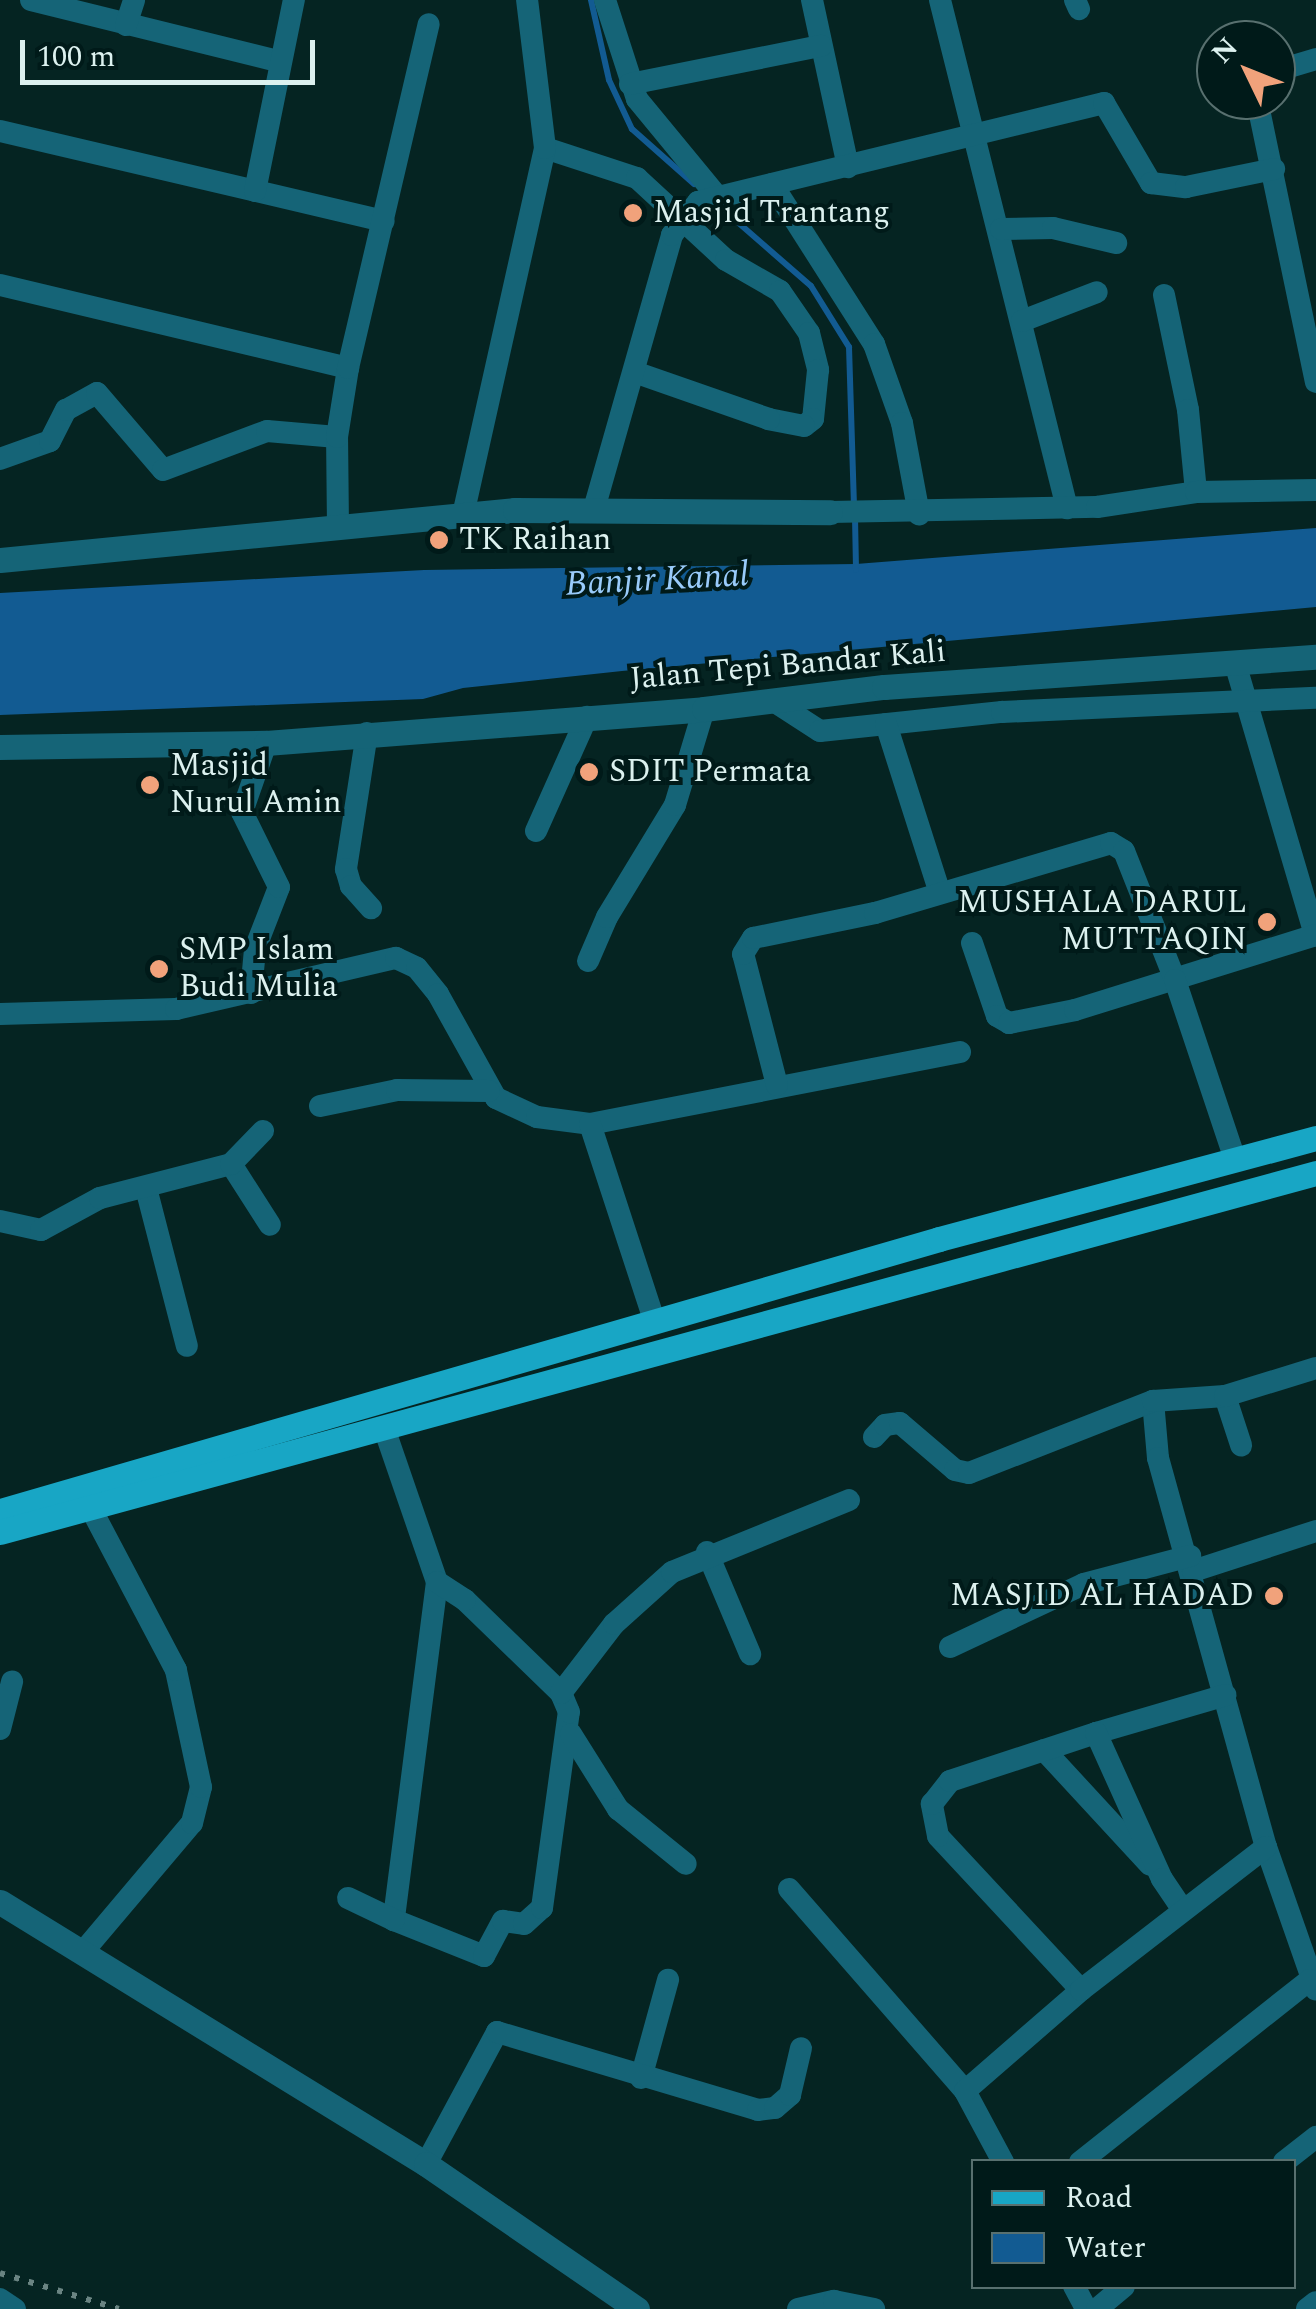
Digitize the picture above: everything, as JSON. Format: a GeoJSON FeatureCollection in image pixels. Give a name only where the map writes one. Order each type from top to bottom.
{"type":"FeatureCollection","features":[{"type":"Feature","properties":{"kind":"main road"},"geometry":{"type":"LineString","coordinates":[[0,1511],[576,1342],[1316,1138]]}},
{"type":"Feature","properties":{"kind":"main road"},"geometry":{"type":"LineString","coordinates":[[0,1532],[1315,1175]]}},
{"type":"Feature","properties":{"kind":"main road"},"geometry":{"type":"LineString","coordinates":[[983,1227],[993,1260]]}},
{"type":"Feature","properties":{"kind":"main road"},"geometry":{"type":"LineString","coordinates":[[576,1342],[584,1372]]}},
{"type":"Feature","properties":{"kind":"street"},"geometry":{"type":"LineString","coordinates":[[31,0],[278,62]]}},
{"type":"Feature","properties":{"kind":"street"},"geometry":{"type":"LineString","coordinates":[[126,25],[134,0]]}},
{"type":"Feature","properties":{"kind":"street"},"geometry":{"type":"LineString","coordinates":[[255,191],[278,62],[294,0]]}},
{"type":"Feature","properties":{"kind":"street"},"geometry":{"type":"LineString","coordinates":[[463,515],[545,148],[527,0]]}},
{"type":"Feature","properties":{"kind":"street"},"geometry":{"type":"LineString","coordinates":[[604,0],[630,84],[709,198]]}},
{"type":"Feature","properties":{"kind":"street"},"geometry":{"type":"LineString","coordinates":[[812,0],[848,167]]}},
{"type":"Feature","properties":{"kind":"street"},"geometry":{"type":"LineString","coordinates":[[940,0],[1001,229],[1067,508]]}},
{"type":"Feature","properties":{"kind":"street"},"geometry":{"type":"LineString","coordinates":[[338,528],[337,436],[348,368],[429,24]]}},
{"type":"Feature","properties":{"kind":"street"},"geometry":{"type":"LineString","coordinates":[[630,84],[821,46]]}},
{"type":"Feature","properties":{"kind":"street"},"geometry":{"type":"LineString","coordinates":[[594,509],[679,222],[709,198],[1104,102],[1141,173],[1168,189],[1274,169]]}},
{"type":"Feature","properties":{"kind":"street"},"geometry":{"type":"LineString","coordinates":[[1261,120],[1316,382]]}},
{"type":"Feature","properties":{"kind":"street"},"geometry":{"type":"LineString","coordinates":[[0,132],[384,221]]}},
{"type":"Feature","properties":{"kind":"street"},"geometry":{"type":"LineString","coordinates":[[545,148],[636,178],[679,222],[726,260],[780,291],[810,333],[818,370],[814,418],[804,426],[770,419],[634,372]]}},
{"type":"Feature","properties":{"kind":"street"},"geometry":{"type":"LineString","coordinates":[[772,184],[874,344],[902,423],[914,514]]}},
{"type":"Feature","properties":{"kind":"street"},"geometry":{"type":"LineString","coordinates":[[1001,229],[1053,228],[1116,242]]}},
{"type":"Feature","properties":{"kind":"street"},"geometry":{"type":"LineString","coordinates":[[0,285],[348,368]]}},
{"type":"Feature","properties":{"kind":"street"},"geometry":{"type":"LineString","coordinates":[[1022,320],[1097,292]]}},
{"type":"Feature","properties":{"kind":"street"},"geometry":{"type":"LineString","coordinates":[[1164,295],[1188,410],[1196,492]]}},
{"type":"Feature","properties":{"kind":"street"},"geometry":{"type":"LineString","coordinates":[[0,459],[50,441],[66,410],[97,393],[163,470],[267,431],[337,436]]}},
{"type":"Feature","properties":{"kind":"street"},"geometry":{"type":"LineString","coordinates":[[0,560],[463,515],[594,509],[914,514],[1067,508],[1196,492],[1316,490]]}},
{"type":"Feature","properties":{"kind":"street","name":"Jalan Tepi Bandar Kali"},"geometry":{"type":"LineString","coordinates":[[0,747],[266,743],[1316,657]]}},
{"type":"Feature","properties":{"kind":"street"},"geometry":{"type":"LineString","coordinates":[[972,943],[998,1016],[1008,1023],[1176,980],[1316,935],[1234,663]]}},
{"type":"Feature","properties":{"kind":"street"},"geometry":{"type":"LineString","coordinates":[[772,700],[820,731],[1002,712],[1316,698]]}},
{"type":"Feature","properties":{"kind":"street"},"geometry":{"type":"LineString","coordinates":[[588,962],[607,916],[675,806],[704,709]]}},
{"type":"Feature","properties":{"kind":"street"},"geometry":{"type":"LineString","coordinates":[[536,831],[587,716]]}},
{"type":"Feature","properties":{"kind":"street"},"geometry":{"type":"LineString","coordinates":[[886,724],[940,893]]}},
{"type":"Feature","properties":{"kind":"street"},"geometry":{"type":"LineString","coordinates":[[367,733],[346,869],[351,886],[371,908]]}},
{"type":"Feature","properties":{"kind":"street"},"geometry":{"type":"LineString","coordinates":[[251,993],[255,949],[278,887],[242,812],[266,743]]}},
{"type":"Feature","properties":{"kind":"street"},"geometry":{"type":"LineString","coordinates":[[776,1085],[743,954],[748,942],[1118,845],[1176,980],[1235,1159]]}},
{"type":"Feature","properties":{"kind":"street"},"geometry":{"type":"LineString","coordinates":[[0,1014],[139,1014],[251,993],[396,958],[408,962],[438,994],[489,1092]]}},
{"type":"Feature","properties":{"kind":"street"},"geometry":{"type":"LineString","coordinates":[[320,1106],[398,1090],[489,1092],[536,1117],[590,1124],[960,1052]]}},
{"type":"Feature","properties":{"kind":"street"},"geometry":{"type":"LineString","coordinates":[[590,1124],[655,1323]]}},
{"type":"Feature","properties":{"kind":"street"},"geometry":{"type":"LineString","coordinates":[[0,1221],[32,1232],[100,1198],[231,1164],[263,1131]]}},
{"type":"Feature","properties":{"kind":"street"},"geometry":{"type":"LineString","coordinates":[[231,1164],[270,1224]]}},
{"type":"Feature","properties":{"kind":"street"},"geometry":{"type":"LineString","coordinates":[[146,1188],[187,1346]]}},
{"type":"Feature","properties":{"kind":"street"},"geometry":{"type":"LineString","coordinates":[[874,1437],[884,1425],[900,1423],[955,1470],[969,1473],[1153,1402],[1225,1396],[1316,1368]]}},
{"type":"Feature","properties":{"kind":"street"},"geometry":{"type":"LineString","coordinates":[[1225,1396],[1241,1445]]}},
{"type":"Feature","properties":{"kind":"street"},"geometry":{"type":"LineString","coordinates":[[1084,2159],[1313,1985],[1266,1846],[1191,1564],[1158,1458],[1153,1402]]}},
{"type":"Feature","properties":{"kind":"street"},"geometry":{"type":"LineString","coordinates":[[384,1428],[436,1582],[394,1920]]}},
{"type":"Feature","properties":{"kind":"street"},"geometry":{"type":"LineString","coordinates":[[560,1693],[634,1605],[707,1552],[849,1500]]}},
{"type":"Feature","properties":{"kind":"street"},"geometry":{"type":"LineString","coordinates":[[82,1952],[192,1823],[200,1801],[176,1670],[90,1506]]}},
{"type":"Feature","properties":{"kind":"street"},"geometry":{"type":"LineString","coordinates":[[950,1647],[1084,1584],[1191,1564],[1316,1531]]}},
{"type":"Feature","properties":{"kind":"street"},"geometry":{"type":"LineString","coordinates":[[707,1552],[750,1654]]}},
{"type":"Feature","properties":{"kind":"street"},"geometry":{"type":"LineString","coordinates":[[436,1582],[465,1600],[560,1693],[570,1731],[618,1809],[686,1864]]}},
{"type":"Feature","properties":{"kind":"street"},"geometry":{"type":"LineString","coordinates":[[0,1729],[12,1682]]}},
{"type":"Feature","properties":{"kind":"street"},"geometry":{"type":"LineString","coordinates":[[1081,1990],[938,1836],[931,1816],[938,1792],[950,1781],[1226,1695]]}},
{"type":"Feature","properties":{"kind":"street"},"geometry":{"type":"LineString","coordinates":[[348,1898],[484,1956],[503,1920],[531,1922],[542,1908],[570,1731]]}},
{"type":"Feature","properties":{"kind":"street"},"geometry":{"type":"LineString","coordinates":[[1096,1733],[1162,1880]]}},
{"type":"Feature","properties":{"kind":"street"},"geometry":{"type":"LineString","coordinates":[[1044,1750],[1162,1880],[1182,1909]]}},
{"type":"Feature","properties":{"kind":"street"},"geometry":{"type":"LineString","coordinates":[[965,2091],[1081,1990],[1266,1846]]}},
{"type":"Feature","properties":{"kind":"street"},"geometry":{"type":"LineString","coordinates":[[789,1889],[965,2091],[1002,2159]]}},
{"type":"Feature","properties":{"kind":"street"},"geometry":{"type":"LineString","coordinates":[[0,1902],[426,2164],[637,2309]]}},
{"type":"Feature","properties":{"kind":"street"},"geometry":{"type":"LineString","coordinates":[[641,2078],[668,1980]]}},
{"type":"Feature","properties":{"kind":"street"},"geometry":{"type":"LineString","coordinates":[[426,2164],[497,2032],[641,2078],[767,2110],[790,2096],[801,2048]]}},
{"type":"Feature","properties":{"kind":"street"},"geometry":{"type":"LineString","coordinates":[[1288,2159],[1316,2136]]}},
{"type":"Feature","properties":{"kind":"street"},"geometry":{"type":"LineString","coordinates":[[1098,2309],[1121,2289]]}},
{"type":"Feature","properties":{"kind":"street"},"geometry":{"type":"LineString","coordinates":[[0,2299],[15,2309]]}},
{"type":"Feature","properties":{"kind":"street"},"geometry":{"type":"LineString","coordinates":[[798,2309],[834,2301],[874,2309]]}},
{"type":"Feature","properties":{"kind":"street"},"geometry":{"type":"LineString","coordinates":[[1307,2309],[1316,2302]]}},
{"type":"Feature","properties":{"kind":"water","name":"Banjir Kanal"},"geometry":{"type":"Polygon","coordinates":[[[1316,528],[1316,607],[622,671],[463,688],[423,699],[0,715],[0,593],[424,570],[856,564],[1316,528]]]}},
{"type":"Feature","properties":{"kind":"waterway"},"geometry":{"type":"LineString","coordinates":[[591,0],[609,80],[632,129],[694,184]]}},
{"type":"Feature","properties":{"kind":"waterway"},"geometry":{"type":"LineString","coordinates":[[718,205],[811,286],[849,347],[854,505]]}},
{"type":"Feature","properties":{"kind":"waterway"},"geometry":{"type":"LineString","coordinates":[[855,517],[856,570]]}},
{"type":"Feature","properties":{"kind":"railway"},"geometry":{"type":"LineString","coordinates":[[0,2273],[119,2309]]}},
{"type":"Feature","properties":{"kind":"place","name":"Masjid Trantang"},"geometry":{"type":"Point","coordinates":[633,213]}},
{"type":"Feature","properties":{"kind":"place","name":"TK Raihan"},"geometry":{"type":"Point","coordinates":[439,540]}},
{"type":"Feature","properties":{"kind":"place","name":"SDIT Permata"},"geometry":{"type":"Point","coordinates":[589,772]}},
{"type":"Feature","properties":{"kind":"place","name":"Masjid Nurul Amin"},"geometry":{"type":"Point","coordinates":[150,785]}},
{"type":"Feature","properties":{"kind":"place","name":"MUSHALA DARUL MUTTAQIN"},"geometry":{"type":"Point","coordinates":[1267,922]}},
{"type":"Feature","properties":{"kind":"place","name":"SMP Islam Budi Mulia"},"geometry":{"type":"Point","coordinates":[159,969]}},
{"type":"Feature","properties":{"kind":"place","name":"MASJID AL HADAD"},"geometry":{"type":"Point","coordinates":[1274,1596]}}]}
